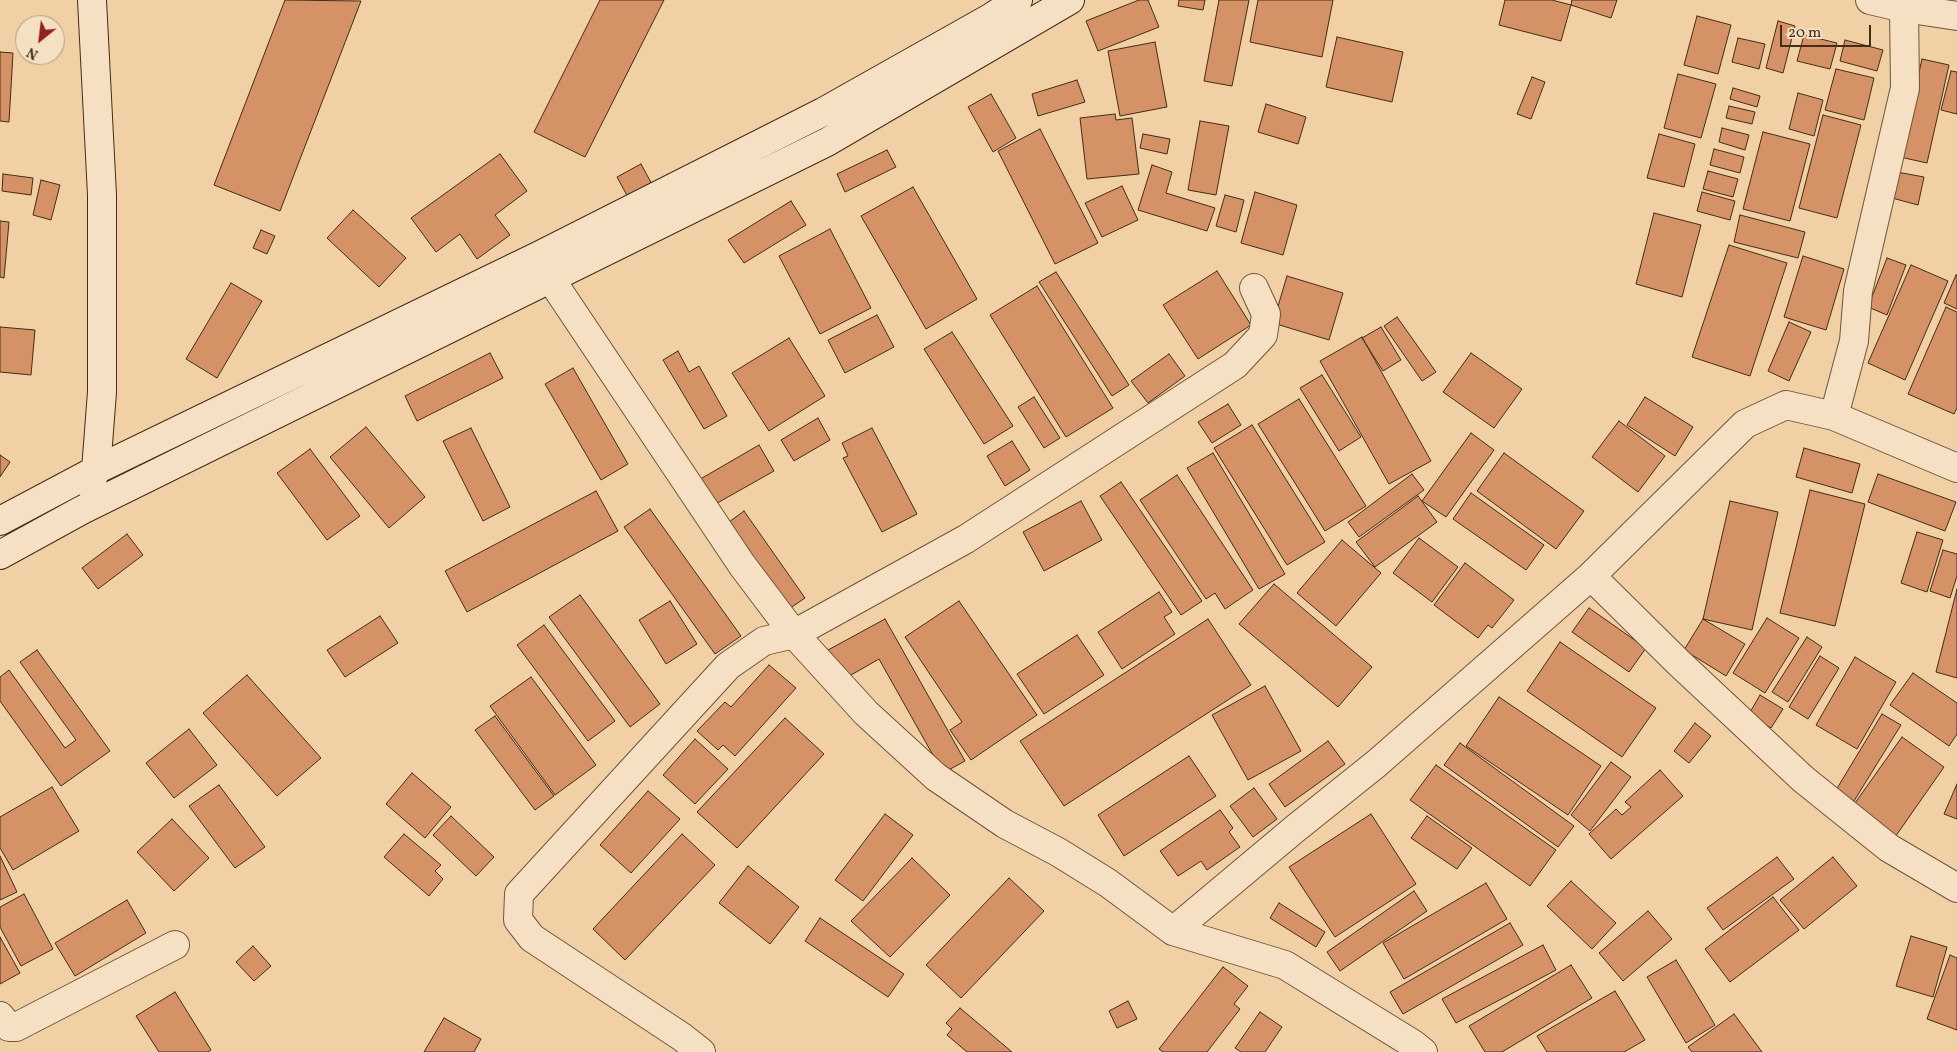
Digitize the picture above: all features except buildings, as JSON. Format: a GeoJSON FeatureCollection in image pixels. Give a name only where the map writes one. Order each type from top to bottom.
{"type":"FeatureCollection","features":[{"type":"Feature","properties":{"kind":"street"},"geometry":{"type":"LineString","coordinates":[[82,510],[96,470],[102,392],[102,195],[92,0]]}},
{"type":"Feature","properties":{"kind":"street"},"geometry":{"type":"LineString","coordinates":[[0,522],[96,470],[540,255],[823,112],[990,18],[1018,0]]}},
{"type":"Feature","properties":{"kind":"street"},"geometry":{"type":"LineString","coordinates":[[0,555],[82,510],[827,142],[1070,0]]}},
{"type":"Feature","properties":{"kind":"street"},"geometry":{"type":"LineString","coordinates":[[1870,0],[1904,4],[1957,16]]}},
{"type":"Feature","properties":{"kind":"street"},"geometry":{"type":"LineString","coordinates":[[1834,416],[1854,341],[1858,291],[1905,88],[1904,4]]}},
{"type":"Feature","properties":{"kind":"street"},"geometry":{"type":"LineString","coordinates":[[550,278],[742,565],[794,634],[866,713],[936,777],[1005,824],[1058,852],[1108,883],[1173,931],[1285,965],[1423,1052]]}},
{"type":"Feature","properties":{"kind":"street"},"geometry":{"type":"LineString","coordinates":[[701,1052],[682,1037],[532,938],[518,920],[519,894],[728,666],[764,641],[794,634],[966,539],[1235,364],[1263,335],[1266,314],[1254,288]]}},
{"type":"Feature","properties":{"kind":"street"},"geometry":{"type":"LineString","coordinates":[[1173,931],[1376,764],[1591,576],[1745,424],[1786,405],[1834,416],[1957,468]]}},
{"type":"Feature","properties":{"kind":"street"},"geometry":{"type":"LineString","coordinates":[[1591,576],[1679,664],[1803,779],[1889,848],[1957,888]]}},
{"type":"Feature","properties":{"kind":"street"},"geometry":{"type":"LineString","coordinates":[[0,1016],[9,1027],[16,1027],[174,945]]}}]}
